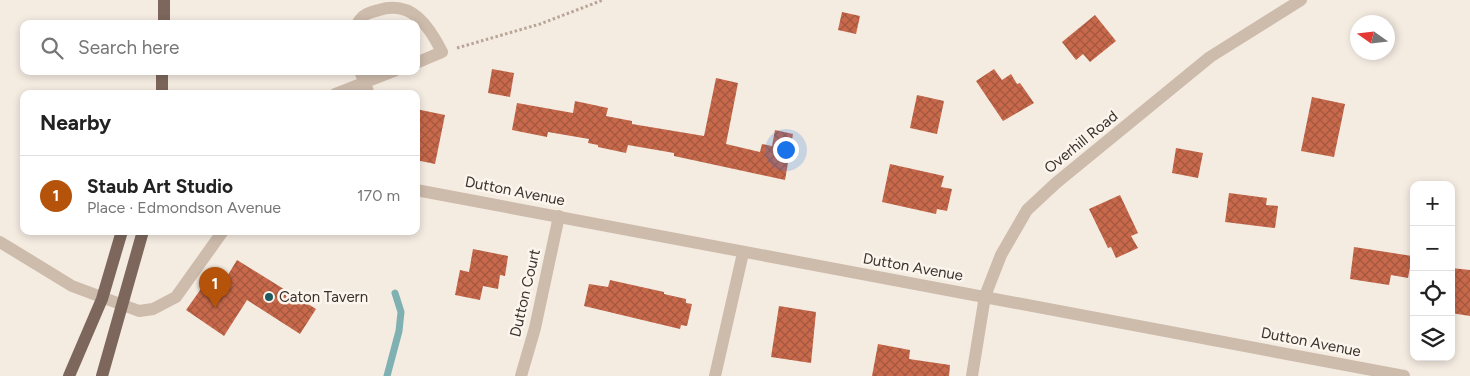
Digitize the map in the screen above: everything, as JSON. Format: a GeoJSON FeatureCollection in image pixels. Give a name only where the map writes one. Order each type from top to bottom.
{"type":"FeatureCollection","features":[{"type":"Feature","properties":{"kind":"main road"},"geometry":{"type":"LineString","coordinates":[[164,0],[164,20]]}},
{"type":"Feature","properties":{"kind":"main road"},"geometry":{"type":"LineString","coordinates":[[162,75],[162,90]]}},
{"type":"Feature","properties":{"kind":"main road"},"geometry":{"type":"LineString","coordinates":[[69,376],[102,299],[121,235]]}},
{"type":"Feature","properties":{"kind":"main road"},"geometry":{"type":"LineString","coordinates":[[102,376],[124,307],[142,235]]}},
{"type":"Feature","properties":{"kind":"street","name":"Overhill Road"},"geometry":{"type":"LineString","coordinates":[[972,376],[985,296],[1001,255],[1027,210],[1056,183],[1210,57],[1301,0]]}},
{"type":"Feature","properties":{"kind":"street"},"geometry":{"type":"LineString","coordinates":[[359,20],[362,15],[390,6],[413,12],[432,33],[442,52],[420,60]]}},
{"type":"Feature","properties":{"kind":"street"},"geometry":{"type":"LineString","coordinates":[[346,90],[384,75]]}},
{"type":"Feature","properties":{"kind":"street","name":"Dutton Avenue"},"geometry":{"type":"LineString","coordinates":[[420,191],[1404,376]]}},
{"type":"Feature","properties":{"kind":"street","name":"Dutton Court"},"geometry":{"type":"LineString","coordinates":[[521,376],[534,328],[559,216]]}},
{"type":"Feature","properties":{"kind":"street"},"geometry":{"type":"LineString","coordinates":[[0,242],[72,286],[102,299],[139,311],[153,309],[176,296],[220,235]]}},
{"type":"Feature","properties":{"kind":"street"},"geometry":{"type":"LineString","coordinates":[[716,376],[743,253]]}},
{"type":"Feature","properties":{"kind":"path"},"geometry":{"type":"LineString","coordinates":[[442,52],[540,24],[603,0]]}},
{"type":"Feature","properties":{"kind":"building"},"geometry":{"type":"Polygon","coordinates":[[[842,12],[860,16],[856,34],[838,30],[842,12]]]}},
{"type":"Feature","properties":{"kind":"building"},"geometry":{"type":"Polygon","coordinates":[[[1095,15],[1116,41],[1090,62],[1083,54],[1076,60],[1062,42],[1095,15]]]}},
{"type":"Feature","properties":{"kind":"building"},"geometry":{"type":"Polygon","coordinates":[[[492,69],[514,73],[510,97],[488,93],[492,69]]]}},
{"type":"Feature","properties":{"kind":"building"},"geometry":{"type":"Polygon","coordinates":[[[994,69],[1002,80],[1011,74],[1017,84],[1020,83],[1034,103],[1003,121],[976,81],[994,69]]]}},
{"type":"Feature","properties":{"kind":"building"},"geometry":{"type":"Polygon","coordinates":[[[716,78],[738,83],[726,144],[760,152],[762,144],[772,146],[775,130],[793,134],[785,180],[674,156],[674,153],[628,145],[626,153],[598,147],[598,145],[588,143],[589,139],[548,132],[547,137],[512,130],[517,103],[573,113],[575,101],[608,108],[606,116],[632,121],[632,124],[704,136],[716,78]]]}},
{"type":"Feature","properties":{"kind":"building"},"geometry":{"type":"Polygon","coordinates":[[[917,95],[944,101],[937,134],[910,128],[917,95]]]}},
{"type":"Feature","properties":{"kind":"building"},"geometry":{"type":"Polygon","coordinates":[[[1312,97],[1345,104],[1334,157],[1301,151],[1312,97]]]}},
{"type":"Feature","properties":{"kind":"building"},"geometry":{"type":"Polygon","coordinates":[[[420,110],[445,115],[435,164],[420,161],[420,110]]]}},
{"type":"Feature","properties":{"kind":"building"},"geometry":{"type":"Polygon","coordinates":[[[1176,148],[1203,153],[1198,178],[1172,173],[1176,148]]]}},
{"type":"Feature","properties":{"kind":"building"},"geometry":{"type":"Polygon","coordinates":[[[890,164],[944,176],[941,187],[952,189],[947,211],[937,209],[936,214],[882,202],[890,164]]]}},
{"type":"Feature","properties":{"kind":"building"},"geometry":{"type":"Polygon","coordinates":[[[1229,193],[1267,198],[1266,205],[1278,206],[1275,228],[1225,222],[1229,193]]]}},
{"type":"Feature","properties":{"kind":"building"},"geometry":{"type":"Polygon","coordinates":[[[1120,195],[1138,233],[1131,236],[1138,248],[1116,258],[1111,247],[1108,248],[1089,209],[1120,195]]]}},
{"type":"Feature","properties":{"kind":"building"},"geometry":{"type":"Polygon","coordinates":[[[1354,247],[1410,256],[1408,278],[1391,275],[1389,285],[1350,279],[1354,247]]]}},
{"type":"Feature","properties":{"kind":"building"},"geometry":{"type":"Polygon","coordinates":[[[473,249],[508,256],[505,276],[500,275],[498,289],[483,286],[480,300],[455,295],[460,270],[469,272],[473,249]]]}},
{"type":"Feature","properties":{"kind":"building"},"geometry":{"type":"Polygon","coordinates":[[[237,260],[316,309],[300,334],[247,300],[224,336],[186,310],[208,279],[220,288],[237,260]]]}},
{"type":"Feature","properties":{"kind":"building"},"geometry":{"type":"Polygon","coordinates":[[[1455,268],[1470,270],[1470,316],[1455,314],[1455,268]]]}},
{"type":"Feature","properties":{"kind":"building"},"geometry":{"type":"Polygon","coordinates":[[[610,280],[686,299],[686,303],[692,304],[687,326],[681,325],[680,329],[584,306],[589,284],[608,287],[610,280]]]}},
{"type":"Feature","properties":{"kind":"building"},"geometry":{"type":"Polygon","coordinates":[[[779,306],[816,312],[811,363],[771,357],[779,306]]]}},
{"type":"Feature","properties":{"kind":"building"},"geometry":{"type":"Polygon","coordinates":[[[878,344],[910,350],[909,359],[950,365],[949,376],[872,376],[878,344]]]}},
{"type":"Feature","properties":{"kind":"waterway"},"geometry":{"type":"LineString","coordinates":[[387,376],[399,331],[401,312],[395,293]]}},
{"type":"Feature","properties":{"kind":"place","name":"Caton Tavern"},"geometry":{"type":"Point","coordinates":[269,297]}},
{"type":"Feature","properties":{"kind":"place","name":"Staub Art Studio"},"geometry":{"type":"Point","coordinates":[215,308]}}]}
